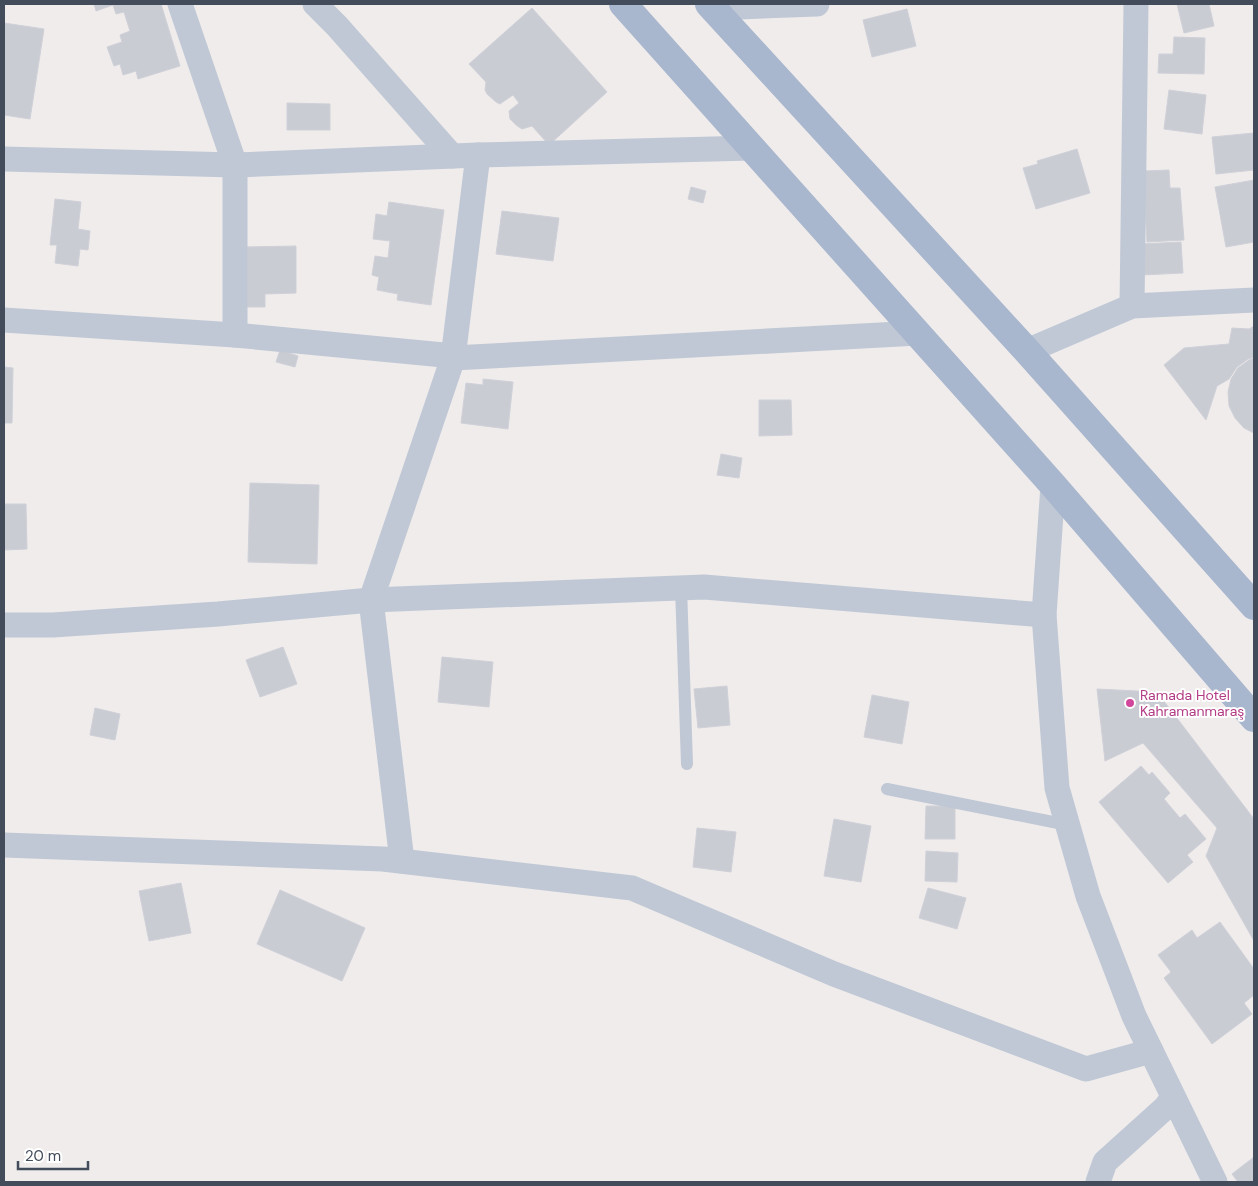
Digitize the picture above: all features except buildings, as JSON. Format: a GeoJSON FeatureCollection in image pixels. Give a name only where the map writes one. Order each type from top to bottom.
{"type":"FeatureCollection","features":[{"type":"Feature","properties":{"kind":"main road"},"geometry":{"type":"LineString","coordinates":[[623,4],[1053,484],[1254,718]]}},
{"type":"Feature","properties":{"kind":"main road"},"geometry":{"type":"LineString","coordinates":[[711,6],[1027,351],[1254,606]]}},
{"type":"Feature","properties":{"kind":"street"},"geometry":{"type":"LineString","coordinates":[[180,4],[235,165],[235,335]]}},
{"type":"Feature","properties":{"kind":"street"},"geometry":{"type":"LineString","coordinates":[[315,4],[337,26],[452,156]]}},
{"type":"Feature","properties":{"kind":"street"},"geometry":{"type":"LineString","coordinates":[[711,6],[817,4]]}},
{"type":"Feature","properties":{"kind":"street"},"geometry":{"type":"LineString","coordinates":[[1132,306],[1136,4]]}},
{"type":"Feature","properties":{"kind":"street"},"geometry":{"type":"LineString","coordinates":[[4,159],[235,165],[478,155],[752,148]]}},
{"type":"Feature","properties":{"kind":"street"},"geometry":{"type":"LineString","coordinates":[[402,861],[371,600],[454,357],[478,155]]}},
{"type":"Feature","properties":{"kind":"street"},"geometry":{"type":"LineString","coordinates":[[1027,351],[1132,306],[1254,300]]}},
{"type":"Feature","properties":{"kind":"street"},"geometry":{"type":"LineString","coordinates":[[4,320],[235,335],[454,357],[918,333]]}},
{"type":"Feature","properties":{"kind":"street"},"geometry":{"type":"LineString","coordinates":[[1053,484],[1044,615],[1057,788],[1088,896],[1134,1016],[1215,1182]]}},
{"type":"Feature","properties":{"kind":"street"},"geometry":{"type":"LineString","coordinates":[[4,625],[53,625],[218,614],[371,600],[681,587],[704,587],[1044,615]]}},
{"type":"Feature","properties":{"kind":"street"},"geometry":{"type":"LineString","coordinates":[[4,845],[383,859],[632,888],[834,974],[1086,1069],[1151,1051]]}},
{"type":"Feature","properties":{"kind":"street"},"geometry":{"type":"LineString","coordinates":[[1098,1182],[1105,1162],[1166,1107],[1174,1097]]}},
{"type":"Feature","properties":{"kind":"lane"},"geometry":{"type":"LineString","coordinates":[[681,587],[687,764]]}},
{"type":"Feature","properties":{"kind":"lane"},"geometry":{"type":"LineString","coordinates":[[887,789],[1068,825]]}},
{"type":"Feature","properties":{"kind":"place","name":"Ramada Hotel Kahramanmaraş"},"geometry":{"type":"Point","coordinates":[1130,703]}}]}
